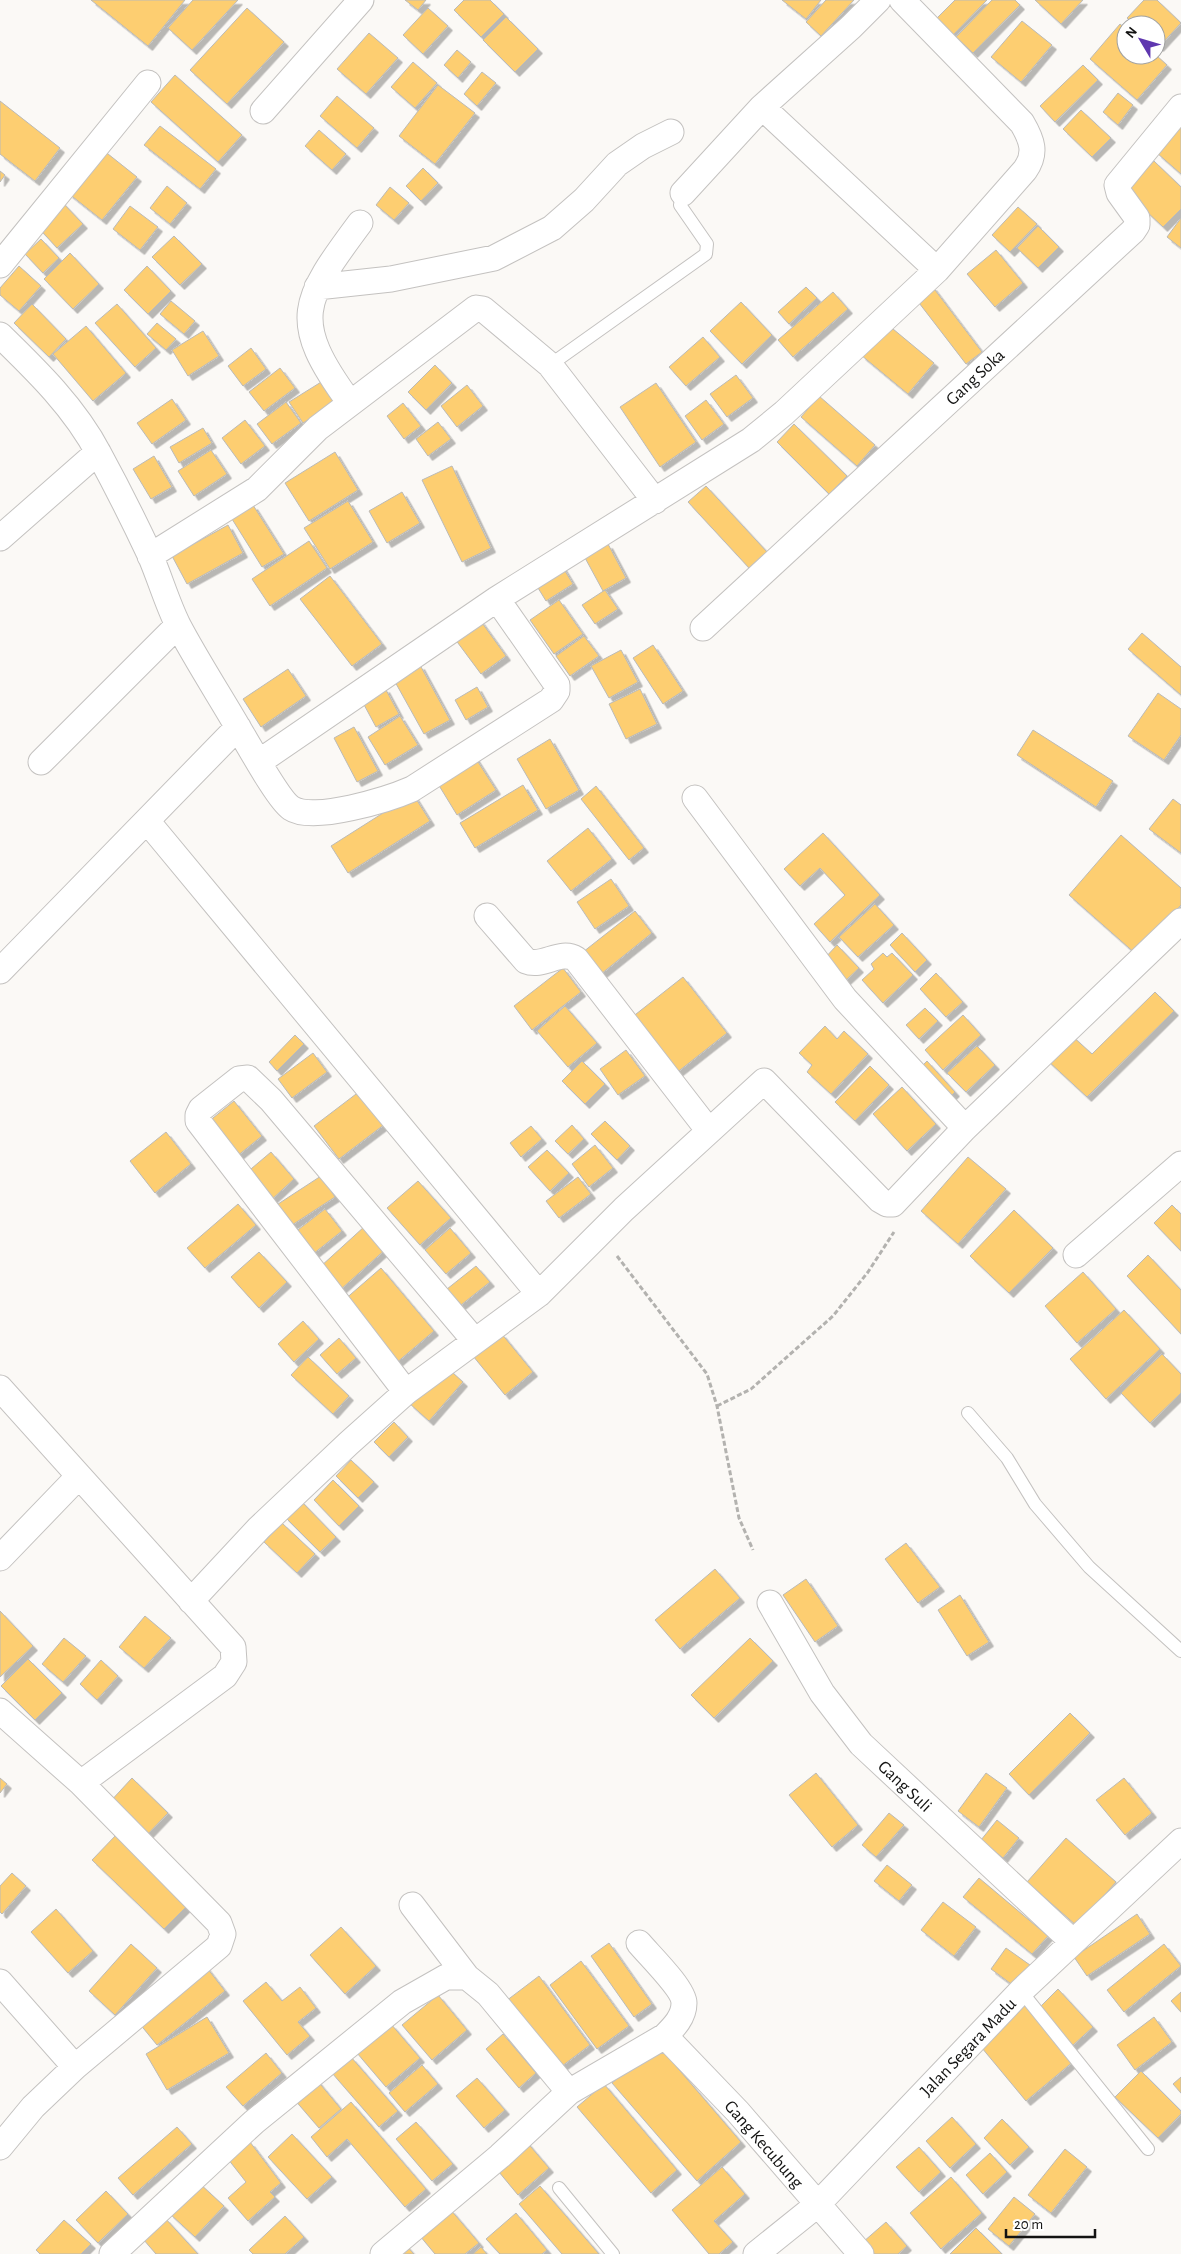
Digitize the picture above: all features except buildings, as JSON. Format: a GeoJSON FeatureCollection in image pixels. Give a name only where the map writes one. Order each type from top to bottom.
{"type":"FeatureCollection","features":[{"type":"Feature","properties":{"kind":"street"},"geometry":{"type":"LineString","coordinates":[[263,111],[361,0]]}},
{"type":"Feature","properties":{"kind":"street"},"geometry":{"type":"LineString","coordinates":[[683,192],[762,107],[851,28],[878,0]]}},
{"type":"Feature","properties":{"kind":"street"},"geometry":{"type":"LineString","coordinates":[[258,762],[497,599],[751,440],[784,413],[937,270],[1025,170],[1030,163],[1033,150],[1022,123],[902,0]]}},
{"type":"Feature","properties":{"kind":"street"},"geometry":{"type":"LineString","coordinates":[[0,266],[148,83]]}},
{"type":"Feature","properties":{"kind":"street"},"geometry":{"type":"LineString","coordinates":[[762,107],[937,270]]}},
{"type":"Feature","properties":{"kind":"street","name":"Gang Soka"},"geometry":{"type":"LineString","coordinates":[[703,628],[1133,231],[1137,225],[1137,218],[1119,193],[1117,185],[1181,107]]}},
{"type":"Feature","properties":{"kind":"street"},"geometry":{"type":"LineString","coordinates":[[317,288],[391,279],[494,258],[552,228],[584,200],[617,164],[643,146],[670,132]]}},
{"type":"Feature","properties":{"kind":"street"},"geometry":{"type":"LineString","coordinates":[[350,403],[325,370],[310,333],[309,312],[317,288],[330,264],[360,223]]}},
{"type":"Feature","properties":{"kind":"street"},"geometry":{"type":"LineString","coordinates":[[150,556],[257,489],[318,428],[476,308],[483,309],[550,365],[655,501]]}},
{"type":"Feature","properties":{"kind":"street"},"geometry":{"type":"LineString","coordinates":[[0,335],[42,376],[76,418],[98,452],[150,556],[178,625],[258,762],[292,808],[307,813],[358,807],[391,798],[412,789],[545,705],[554,696],[557,684],[497,599]]}},
{"type":"Feature","properties":{"kind":"street"},"geometry":{"type":"LineString","coordinates":[[1,536],[98,452]]}},
{"type":"Feature","properties":{"kind":"street"},"geometry":{"type":"LineString","coordinates":[[41,762],[178,625]]}},
{"type":"Feature","properties":{"kind":"street"},"geometry":{"type":"LineString","coordinates":[[0,971],[238,727]]}},
{"type":"Feature","properties":{"kind":"street"},"geometry":{"type":"LineString","coordinates":[[695,798],[845,999],[965,1128]]}},
{"type":"Feature","properties":{"kind":"street"},"geometry":{"type":"LineString","coordinates":[[148,821],[539,1294]]}},
{"type":"Feature","properties":{"kind":"street"},"geometry":{"type":"LineString","coordinates":[[487,916],[526,961],[537,963],[567,956],[576,959],[709,1132]]}},
{"type":"Feature","properties":{"kind":"street"},"geometry":{"type":"LineString","coordinates":[[191,1601],[265,1522],[406,1392],[474,1340],[539,1294],[598,1235],[764,1081],[880,1200],[887,1204],[893,1204],[965,1128],[1181,921]]}},
{"type":"Feature","properties":{"kind":"street"},"geometry":{"type":"LineString","coordinates":[[406,1392],[198,1121],[201,1109],[239,1079],[248,1078],[270,1100],[474,1340]]}},
{"type":"Feature","properties":{"kind":"street"},"geometry":{"type":"LineString","coordinates":[[1076,1255],[1181,1164]]}},
{"type":"Feature","properties":{"kind":"street"},"geometry":{"type":"LineString","coordinates":[[0,1388],[233,1647],[234,1662],[225,1676],[81,1783]]}},
{"type":"Feature","properties":{"kind":"street"},"geometry":{"type":"LineString","coordinates":[[0,1558],[79,1476]]}},
{"type":"Feature","properties":{"kind":"street","name":"Gang Suli"},"geometry":{"type":"LineString","coordinates":[[770,1603],[822,1693],[861,1744],[1072,1942]]}},
{"type":"Feature","properties":{"kind":"street"},"geometry":{"type":"LineString","coordinates":[[0,1710],[81,1783],[219,1923],[224,1934],[219,1946],[75,2067],[33,2107],[0,2147]]}},
{"type":"Feature","properties":{"kind":"street","name":"Jalan Segara Madu"},"geometry":{"type":"LineString","coordinates":[[756,2254],[817,2205],[1021,1991],[1181,1841]]}},
{"type":"Feature","properties":{"kind":"street"},"geometry":{"type":"LineString","coordinates":[[412,1905],[467,1977],[488,1994],[569,2092]]}},
{"type":"Feature","properties":{"kind":"street"},"geometry":{"type":"LineString","coordinates":[[383,2254],[500,2156],[569,2092],[665,2036],[677,2024],[681,2017],[684,2003],[683,1997],[639,1943]]}},
{"type":"Feature","properties":{"kind":"street"},"geometry":{"type":"LineString","coordinates":[[112,2254],[254,2122],[402,2002],[446,1977],[467,1977]]}},
{"type":"Feature","properties":{"kind":"street"},"geometry":{"type":"LineString","coordinates":[[0,1982],[75,2067]]}},
{"type":"Feature","properties":{"kind":"street","name":"Gang Kecubung"},"geometry":{"type":"LineString","coordinates":[[665,2036],[738,2112],[861,2254]]}},
{"type":"Feature","properties":{"kind":"lane"},"geometry":{"type":"LineString","coordinates":[[550,365],[706,254],[707,244],[680,205],[683,192]]}},
{"type":"Feature","properties":{"kind":"lane"},"geometry":{"type":"LineString","coordinates":[[968,1413],[1007,1458],[1035,1504],[1089,1567],[1181,1651]]}},
{"type":"Feature","properties":{"kind":"lane"},"geometry":{"type":"LineString","coordinates":[[1021,1991],[1148,2149]]}},
{"type":"Feature","properties":{"kind":"lane"},"geometry":{"type":"LineString","coordinates":[[559,2188],[613,2254]]}},
{"type":"Feature","properties":{"kind":"path"},"geometry":{"type":"LineString","coordinates":[[717,1406],[751,1389],[833,1316],[868,1272],[896,1230],[893,1204]]}},
{"type":"Feature","properties":{"kind":"path"},"geometry":{"type":"LineString","coordinates":[[598,1235],[631,1273],[707,1374],[717,1406],[738,1518],[753,1550]]}}]}
